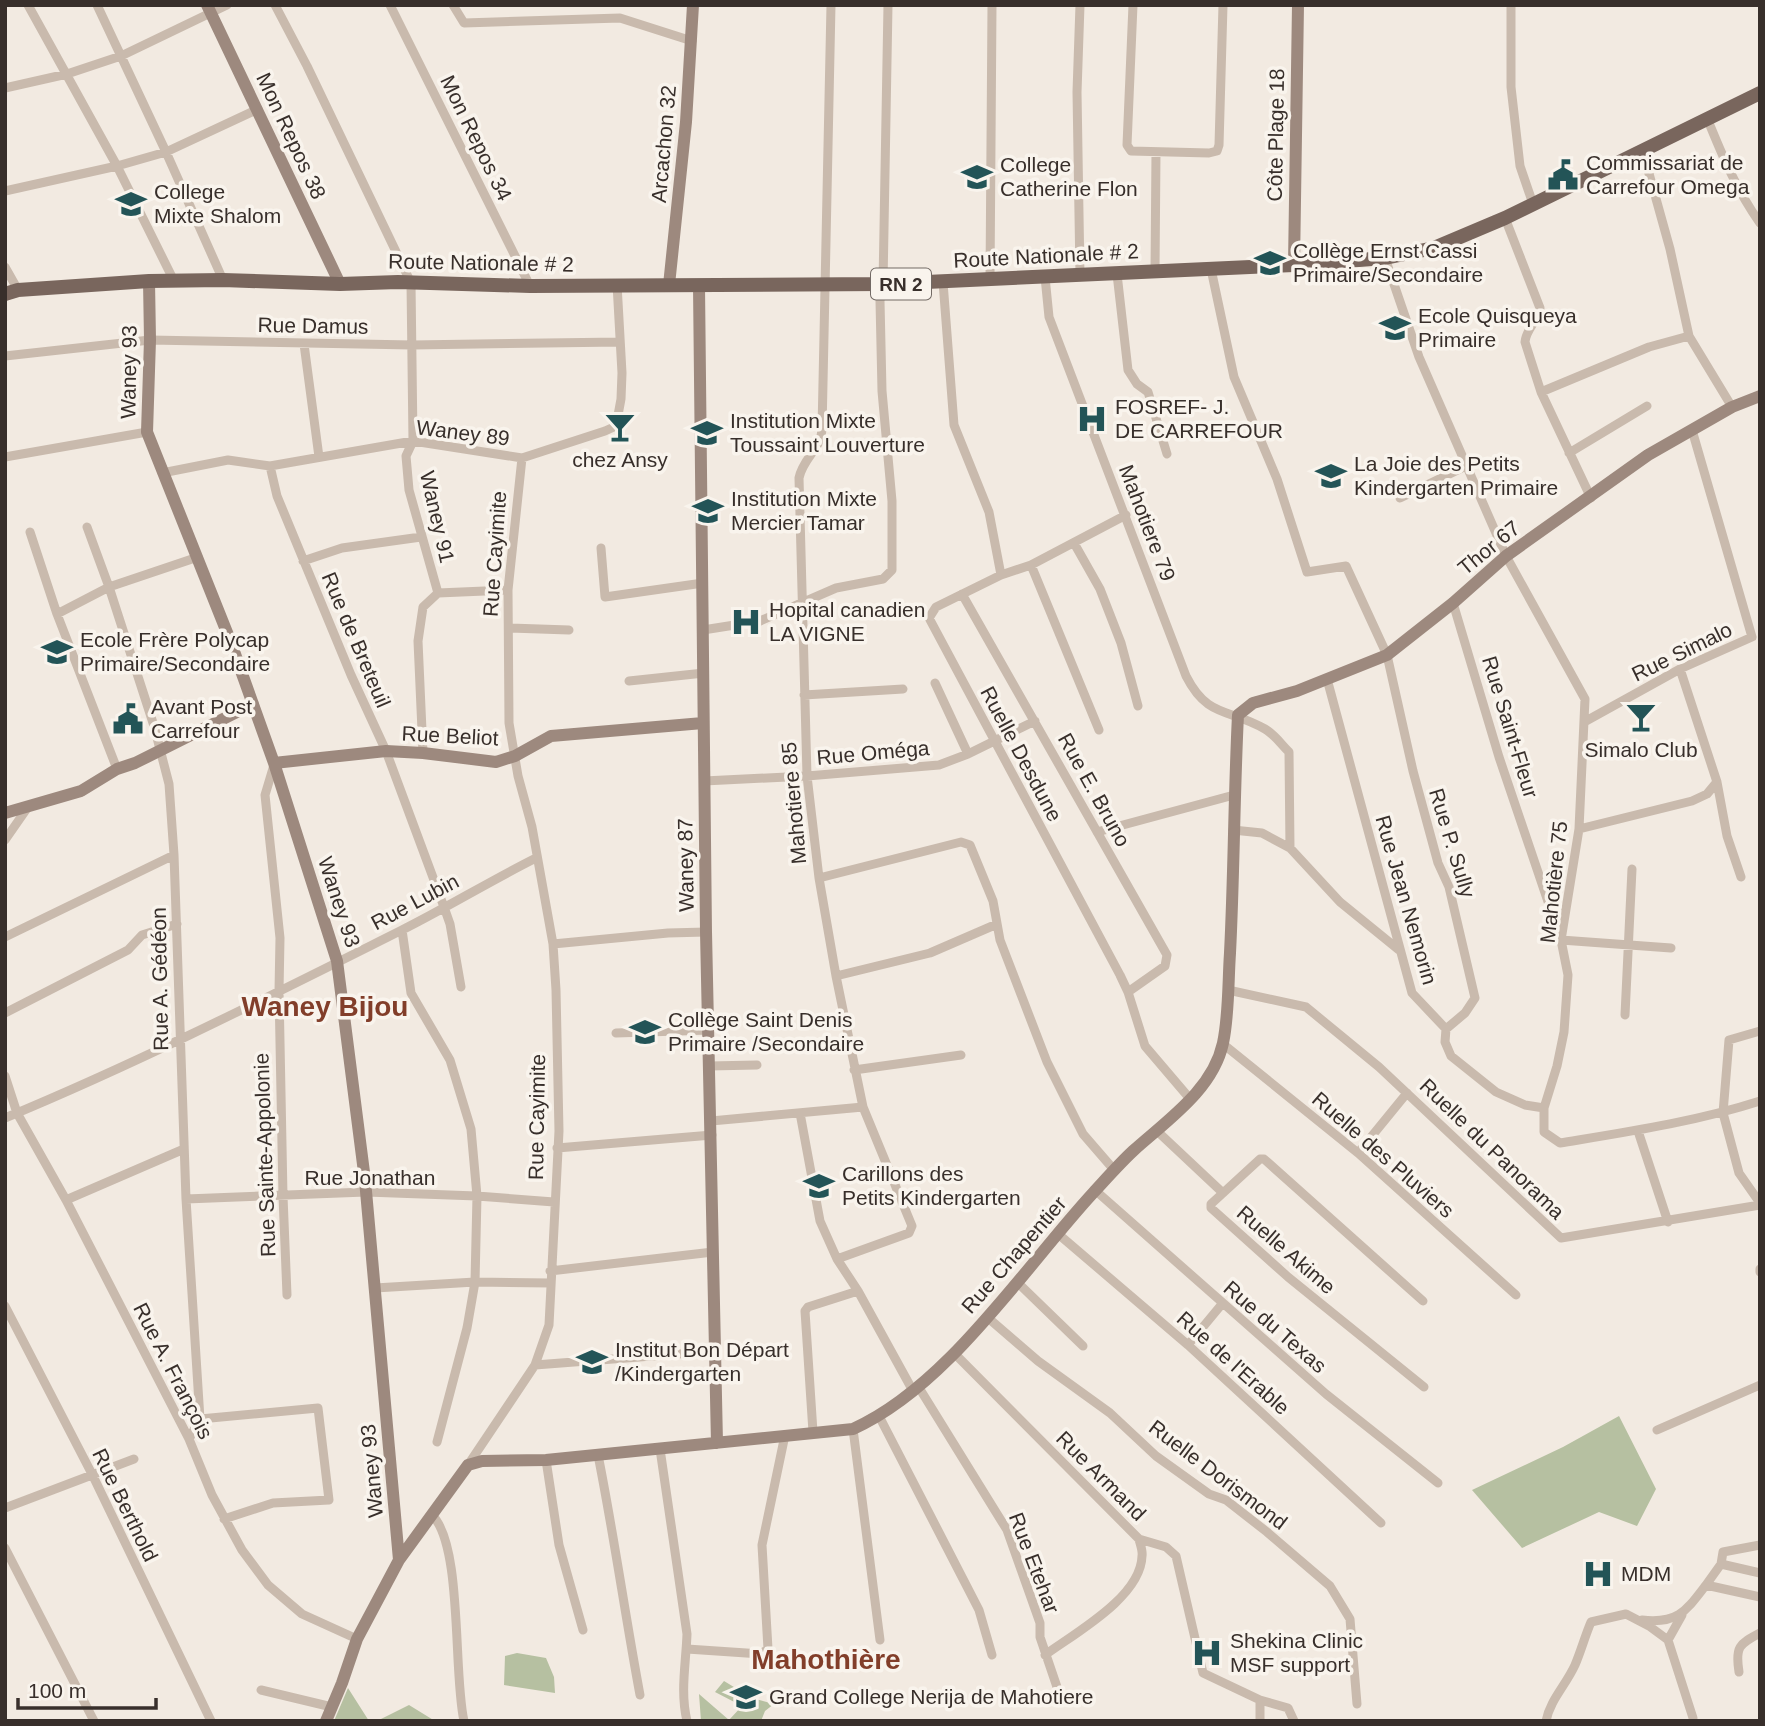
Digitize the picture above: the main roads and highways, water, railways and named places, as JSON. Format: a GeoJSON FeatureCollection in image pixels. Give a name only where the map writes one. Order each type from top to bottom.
{"type":"FeatureCollection","features":[{"type":"Feature","properties":{"kind":"main road","name":"Route Nationale # 2"},"geometry":{"type":"LineString","coordinates":[[12,292],[149,281],[223,280],[530,286],[883,285],[1294,265],[1385,258],[1434,248],[1505,219],[1760,93]]}},
{"type":"Feature","properties":{"kind":"place","name":"Commissariat de Carrefour Omega"},"geometry":{"type":"Point","coordinates":[1563,175]}},
{"type":"Feature","properties":{"kind":"place","name":"College Catherine Flon"},"geometry":{"type":"Point","coordinates":[977,177]}},
{"type":"Feature","properties":{"kind":"place","name":"College Mixte Shalom"},"geometry":{"type":"Point","coordinates":[131,204]}},
{"type":"Feature","properties":{"kind":"place","name":"Collège Ernst Cassi Primaire/Secondaire"},"geometry":{"type":"Point","coordinates":[1270,263]}},
{"type":"Feature","properties":{"kind":"place","name":"Ecole Quisqueya Primaire"},"geometry":{"type":"Point","coordinates":[1395,328]}},
{"type":"Feature","properties":{"kind":"place","name":"FOSREF- J. DE CARREFOUR"},"geometry":{"type":"Point","coordinates":[1092,419]}},
{"type":"Feature","properties":{"kind":"place","name":"chez Ansy"},"geometry":{"type":"Point","coordinates":[620,427]}},
{"type":"Feature","properties":{"kind":"place","name":"Institution Mixte Toussaint Louverture"},"geometry":{"type":"Point","coordinates":[707,433]}},
{"type":"Feature","properties":{"kind":"place","name":"La Joie des Petits Kindergarten Primaire"},"geometry":{"type":"Point","coordinates":[1331,476]}},
{"type":"Feature","properties":{"kind":"place","name":"Institution Mixte Mercier Tamar"},"geometry":{"type":"Point","coordinates":[708,511]}},
{"type":"Feature","properties":{"kind":"place","name":"Hopital canadien LA VIGNE"},"geometry":{"type":"Point","coordinates":[746,622]}},
{"type":"Feature","properties":{"kind":"place","name":"Ecole Frère Polycap Primaire/Secondaire"},"geometry":{"type":"Point","coordinates":[57,652]}},
{"type":"Feature","properties":{"kind":"place","name":"Simalo Club"},"geometry":{"type":"Point","coordinates":[1641,717]}},
{"type":"Feature","properties":{"kind":"place","name":"Avant Post Carrefour"},"geometry":{"type":"Point","coordinates":[128,719]}},
{"type":"Feature","properties":{"kind":"place","name":"Collège Saint Denis Primaire /Secondaire"},"geometry":{"type":"Point","coordinates":[645,1032]}},
{"type":"Feature","properties":{"kind":"place","name":"Carillons des Petits Kindergarten"},"geometry":{"type":"Point","coordinates":[819,1186]}},
{"type":"Feature","properties":{"kind":"place","name":"Institut Bon Départ /Kindergarten"},"geometry":{"type":"Point","coordinates":[592,1362]}},
{"type":"Feature","properties":{"kind":"place","name":"MDM"},"geometry":{"type":"Point","coordinates":[1598,1574]}},
{"type":"Feature","properties":{"kind":"place","name":"Shekina Clinic MSF support"},"geometry":{"type":"Point","coordinates":[1207,1653]}},
{"type":"Feature","properties":{"kind":"place","name":"Grand College Nerija de Mahotiere"},"geometry":{"type":"Point","coordinates":[746,1697]}},
{"type":"Feature","properties":{"kind":"district","name":"Waney Bijou"},"geometry":{"type":"Point","coordinates":[325,1006]}},
{"type":"Feature","properties":{"kind":"district","name":"Mahothière"},"geometry":{"type":"Point","coordinates":[826,1659]}}]}
